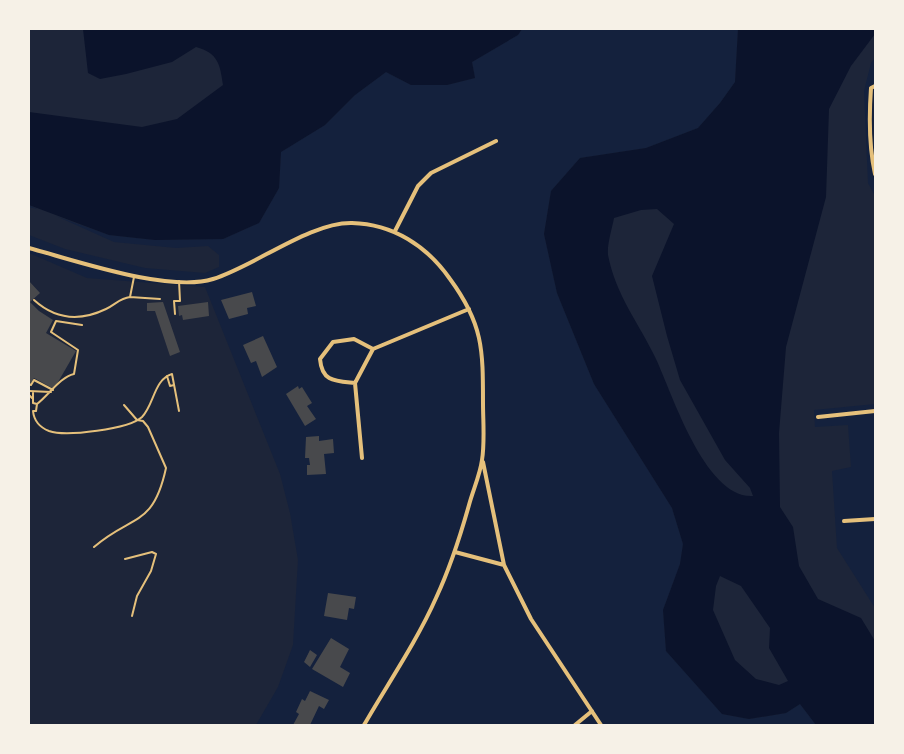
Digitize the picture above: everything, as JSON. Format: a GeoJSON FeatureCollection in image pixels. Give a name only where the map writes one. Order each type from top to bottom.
{"type":"FeatureCollection","features":[{"type":"Feature","properties":{"kind":"street"},"geometry":{"type":"LineString","coordinates":[[873,87],[870,116],[872,161],[875,174]]}},
{"type":"Feature","properties":{"kind":"street"},"geometry":{"type":"LineString","coordinates":[[395,231],[418,186],[431,173],[496,141]]}},
{"type":"Feature","properties":{"kind":"street"},"geometry":{"type":"LineString","coordinates":[[29,248],[134,275],[179,281],[210,280],[260,259],[309,232],[350,223],[380,226],[395,231],[422,248],[441,266],[469,309],[482,343],[482,460],[504,565],[531,620],[601,725]]}},
{"type":"Feature","properties":{"kind":"street"},"geometry":{"type":"LineString","coordinates":[[362,458],[355,384],[373,349],[469,309]]}},
{"type":"Feature","properties":{"kind":"street"},"geometry":{"type":"LineString","coordinates":[[355,384],[327,378],[321,371],[320,359],[333,342],[340,339],[354,339],[373,349]]}},
{"type":"Feature","properties":{"kind":"street"},"geometry":{"type":"LineString","coordinates":[[818,417],[875,411]]}},
{"type":"Feature","properties":{"kind":"street"},"geometry":{"type":"LineString","coordinates":[[364,725],[436,600],[455,552],[482,460]]}},
{"type":"Feature","properties":{"kind":"street"},"geometry":{"type":"LineString","coordinates":[[844,522],[875,518]]}},
{"type":"Feature","properties":{"kind":"street"},"geometry":{"type":"LineString","coordinates":[[455,552],[504,565]]}},
{"type":"Feature","properties":{"kind":"street"},"geometry":{"type":"LineString","coordinates":[[575,725],[592,711]]}},
{"type":"Feature","properties":{"kind":"lane"},"geometry":{"type":"LineString","coordinates":[[130,298],[134,275]]}},
{"type":"Feature","properties":{"kind":"lane"},"geometry":{"type":"LineString","coordinates":[[175,314],[174,301],[180,301],[179,281]]}},
{"type":"Feature","properties":{"kind":"lane"},"geometry":{"type":"LineString","coordinates":[[34,300],[47,312],[72,318],[105,309],[122,298],[160,299]]}},
{"type":"Feature","properties":{"kind":"path"},"geometry":{"type":"LineString","coordinates":[[36,404],[53,391],[66,376],[74,374],[78,350],[51,332],[56,321],[82,325]]}},
{"type":"Feature","properties":{"kind":"path"},"geometry":{"type":"LineString","coordinates":[[137,420],[145,412],[161,381],[167,375],[172,374],[179,411]]}},
{"type":"Feature","properties":{"kind":"path"},"geometry":{"type":"LineString","coordinates":[[29,384],[31,385],[34,380],[53,391]]}},
{"type":"Feature","properties":{"kind":"path"},"geometry":{"type":"LineString","coordinates":[[53,391],[29,393],[34,400],[33,403],[36,404],[36,411],[33,411],[34,419],[43,428],[53,432],[89,432],[137,420],[143,421],[148,427]]}},
{"type":"Feature","properties":{"kind":"path"},"geometry":{"type":"LineString","coordinates":[[33,392],[34,400]]}},
{"type":"Feature","properties":{"kind":"path"},"geometry":{"type":"LineString","coordinates":[[124,405],[137,420]]}},
{"type":"Feature","properties":{"kind":"path"},"geometry":{"type":"LineString","coordinates":[[94,547],[112,533],[138,520],[153,507],[166,465],[144,420],[145,412]]}},
{"type":"Feature","properties":{"kind":"path"},"geometry":{"type":"LineString","coordinates":[[125,559],[155,552],[156,559],[137,596],[132,616]]}},
{"type":"Feature","properties":{"kind":"shaded area"},"geometry":{"type":"Polygon","coordinates":[[[29,29],[522,29],[518,35],[472,62],[475,78],[447,85],[411,85],[386,72],[355,95],[325,125],[281,152],[279,188],[259,223],[223,239],[155,240],[109,235],[56,216],[114,242],[176,248],[208,246],[219,255],[219,267],[205,273],[145,268],[65,249],[29,235],[29,207],[37,209],[29,205],[29,29]]]}},
{"type":"Feature","properties":{"kind":"shaded area"},"geometry":{"type":"Polygon","coordinates":[[[83,29],[522,29],[518,35],[472,62],[475,78],[447,85],[411,85],[386,72],[355,95],[325,125],[281,152],[279,188],[259,223],[223,239],[155,240],[109,235],[29,205],[29,112],[142,127],[177,119],[223,85],[219,65],[213,56],[203,49],[196,47],[172,62],[100,79],[88,73],[83,29]]]}},
{"type":"Feature","properties":{"kind":"shaded area"},"geometry":{"type":"Polygon","coordinates":[[[738,29],[875,29],[875,58],[871,63],[864,91],[868,183],[875,196],[875,404],[814,410],[815,427],[848,425],[851,467],[832,471],[837,548],[875,608],[875,725],[816,725],[800,704],[786,713],[749,719],[722,714],[666,651],[663,610],[680,564],[683,544],[672,508],[594,384],[557,293],[544,234],[551,191],[580,158],[646,148],[698,128],[735,82],[738,29]]]}},
{"type":"Feature","properties":{"kind":"shaded area"},"geometry":{"type":"Polygon","coordinates":[[[738,29],[875,29],[875,34],[851,66],[829,109],[826,197],[786,347],[779,433],[780,507],[793,527],[799,566],[818,599],[861,618],[875,641],[875,725],[816,725],[800,704],[786,713],[749,719],[722,714],[666,651],[663,610],[680,564],[683,544],[672,508],[594,384],[557,293],[544,234],[551,191],[580,158],[646,148],[698,128],[735,82],[738,29]],[[657,209],[641,210],[614,218],[608,255],[616,283],[656,359],[681,418],[705,463],[720,481],[736,492],[753,496],[750,488],[725,460],[680,380],[652,276],[674,224],[657,209]],[[720,576],[716,586],[713,610],[735,660],[756,679],[779,685],[788,681],[769,648],[770,628],[741,586],[720,576]]]}},
{"type":"Feature","properties":{"kind":"shaded area"},"geometry":{"type":"Polygon","coordinates":[[[29,253],[87,278],[205,287],[280,474],[290,513],[298,560],[293,645],[278,687],[256,725],[29,725],[29,253]]]}},
{"type":"Feature","properties":{"kind":"building"},"geometry":{"type":"Polygon","coordinates":[[[29,281],[40,293],[30,302],[39,311],[53,320],[46,333],[76,351],[54,389],[34,378],[31,383],[29,382],[29,281]]]}},
{"type":"Feature","properties":{"kind":"building"},"geometry":{"type":"Polygon","coordinates":[[[252,292],[256,306],[247,308],[248,314],[229,319],[221,300],[252,292]]]}},
{"type":"Feature","properties":{"kind":"building"},"geometry":{"type":"Polygon","coordinates":[[[163,302],[180,352],[170,356],[155,311],[147,311],[147,303],[163,302]]]}},
{"type":"Feature","properties":{"kind":"building"},"geometry":{"type":"Polygon","coordinates":[[[208,302],[209,316],[183,320],[182,315],[179,316],[178,306],[208,302]]]}},
{"type":"Feature","properties":{"kind":"building"},"geometry":{"type":"Polygon","coordinates":[[[263,336],[277,367],[262,377],[256,361],[251,363],[243,345],[263,336]]]}},
{"type":"Feature","properties":{"kind":"building"},"geometry":{"type":"Polygon","coordinates":[[[298,386],[299,389],[302,387],[312,403],[307,406],[316,419],[305,426],[286,394],[298,386]]]}},
{"type":"Feature","properties":{"kind":"building"},"geometry":{"type":"Polygon","coordinates":[[[319,436],[319,441],[333,439],[334,453],[324,454],[326,474],[307,475],[307,465],[310,465],[309,458],[305,458],[306,437],[319,436]]]}},
{"type":"Feature","properties":{"kind":"building"},"geometry":{"type":"Polygon","coordinates":[[[328,593],[356,597],[354,609],[349,608],[347,620],[324,616],[328,593]]]}},
{"type":"Feature","properties":{"kind":"building"},"geometry":{"type":"Polygon","coordinates":[[[331,638],[349,649],[340,667],[350,673],[343,687],[312,669],[331,638]]]}},
{"type":"Feature","properties":{"kind":"building"},"geometry":{"type":"Polygon","coordinates":[[[310,650],[317,655],[310,667],[304,662],[310,650]]]}},
{"type":"Feature","properties":{"kind":"building"},"geometry":{"type":"Polygon","coordinates":[[[310,691],[329,700],[324,709],[319,706],[310,725],[293,725],[299,714],[296,712],[302,699],[305,701],[310,691]]]}}]}
